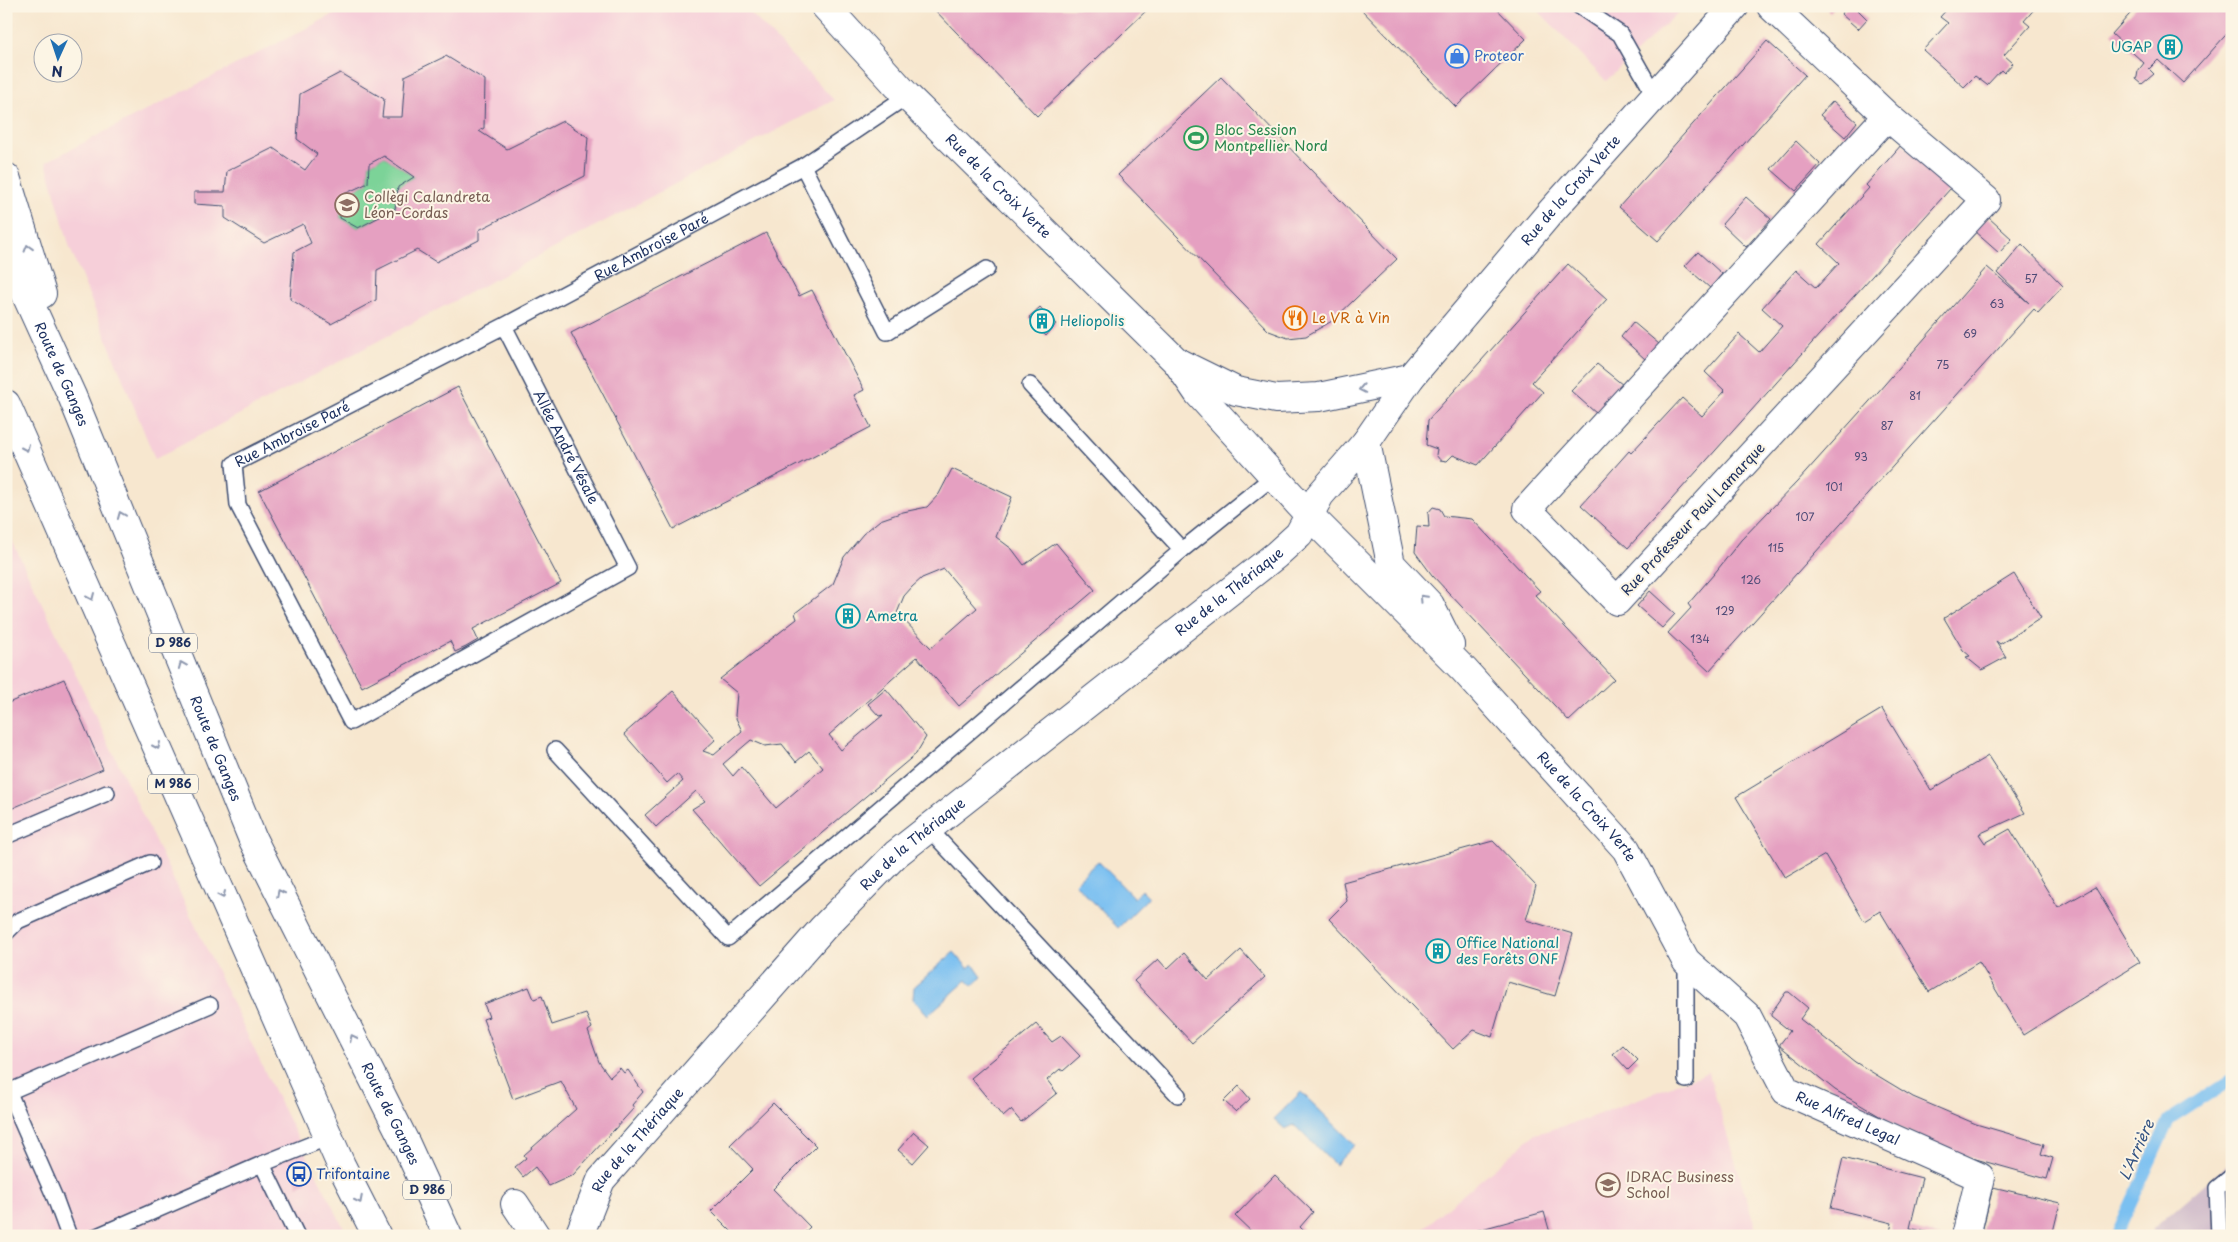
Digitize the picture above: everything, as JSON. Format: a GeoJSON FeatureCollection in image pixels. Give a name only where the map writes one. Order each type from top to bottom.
{"type":"FeatureCollection","features":[{"type":"Feature","properties":{"kind":"street","name":"Rue de la Croix Verte"},"geometry":{"type":"LineString","coordinates":[[825,6],[907,96],[1178,362],[1198,393],[1309,515],[1464,670],[1626,849],[1686,961]]}},
{"type":"Feature","properties":{"kind":"street","name":"Rue de la Croix Verte"},"geometry":{"type":"LineString","coordinates":[[1309,515],[1320,496],[1366,442],[1410,378],[1548,215],[1735,6]]}},
{"type":"Feature","properties":{"kind":"street","name":"Rue Professeur Paul Lamarque"},"geometry":{"type":"LineString","coordinates":[[1771,6],[1888,116],[1986,200],[1617,600],[1527,509],[1888,116]]}},
{"type":"Feature","properties":{"kind":"street"},"geometry":{"type":"LineString","coordinates":[[6,177],[72,396]]}},
{"type":"Feature","properties":{"kind":"street","name":"Route de Ganges"},"geometry":{"type":"LineString","coordinates":[[6,251],[72,396],[254,840],[406,1144],[448,1236]]}},
{"type":"Feature","properties":{"kind":"street","name":"Rue de la Croix Verte"},"geometry":{"type":"LineString","coordinates":[[1178,362],[1236,391],[1276,399],[1319,397],[1410,378]]}},
{"type":"Feature","properties":{"kind":"street","name":"M 986"},"geometry":{"type":"LineString","coordinates":[[6,404],[328,1137],[377,1236]]}},
{"type":"Feature","properties":{"kind":"street","name":"Rue de la Croix Verte"},"geometry":{"type":"LineString","coordinates":[[1366,442],[1391,564],[1430,605],[1464,670]]}},
{"type":"Feature","properties":{"kind":"street","name":"Rue de la Thériaque"},"geometry":{"type":"LineString","coordinates":[[579,1236],[601,1180],[823,928],[896,854],[1276,556],[1299,534],[1309,515]]}},
{"type":"Feature","properties":{"kind":"street","name":"Rue Alfred Legal"},"geometry":{"type":"LineString","coordinates":[[1686,961],[1747,1016],[1786,1091],[1980,1178],[1966,1236]]}},
{"type":"Feature","properties":{"kind":"street"},"geometry":{"type":"LineString","coordinates":[[516,1204],[536,1236]]}},
{"type":"Feature","properties":{"kind":"lane"},"geometry":{"type":"LineString","coordinates":[[1579,6],[1620,34],[1655,96]]}},
{"type":"Feature","properties":{"kind":"lane","name":"Rue Ambroise Paré"},"geometry":{"type":"LineString","coordinates":[[628,568],[351,722],[238,505],[234,464],[504,326],[803,166],[907,96]]}},
{"type":"Feature","properties":{"kind":"lane"},"geometry":{"type":"LineString","coordinates":[[803,166],[887,332],[987,269]]}},
{"type":"Feature","properties":{"kind":"lane","name":"Allée André Vésale"},"geometry":{"type":"LineString","coordinates":[[504,326],[628,568]]}},
{"type":"Feature","properties":{"kind":"lane"},"geometry":{"type":"LineString","coordinates":[[1030,385],[1182,550]]}},
{"type":"Feature","properties":{"kind":"lane"},"geometry":{"type":"LineString","coordinates":[[555,750],[728,938],[1182,550],[1274,476]]}},
{"type":"Feature","properties":{"kind":"lane"},"geometry":{"type":"LineString","coordinates":[[6,836],[107,793]]}},
{"type":"Feature","properties":{"kind":"lane"},"geometry":{"type":"LineString","coordinates":[[928,829],[1178,1096]]}},
{"type":"Feature","properties":{"kind":"lane"},"geometry":{"type":"LineString","coordinates":[[6,933],[18,921],[150,863]]}},
{"type":"Feature","properties":{"kind":"lane"},"geometry":{"type":"LineString","coordinates":[[1686,961],[1686,1080]]}},
{"type":"Feature","properties":{"kind":"lane"},"geometry":{"type":"LineString","coordinates":[[69,1236],[55,1198],[7,1090],[210,1005]]}},
{"type":"Feature","properties":{"kind":"lane"},"geometry":{"type":"LineString","coordinates":[[96,1236],[328,1137]]}},
{"type":"Feature","properties":{"kind":"lane"},"geometry":{"type":"LineString","coordinates":[[262,1164],[297,1236]]}},
{"type":"Feature","properties":{"kind":"lane"},"geometry":{"type":"LineString","coordinates":[[2219,1236],[2217,1188],[2232,1176]]}},
{"type":"Feature","properties":{"kind":"shaded area","name":"Collègi Calandreta Léon-Cordas"},"geometry":{"type":"Polygon","coordinates":[[[350,6],[744,6],[834,100],[155,459],[70,248],[46,162],[350,6]]]}},
{"type":"Feature","properties":{"kind":"shaded area"},"geometry":{"type":"Polygon","coordinates":[[[1534,6],[1685,6],[1606,81],[1534,6]]]}},
{"type":"Feature","properties":{"kind":"shaded area"},"geometry":{"type":"Polygon","coordinates":[[[6,528],[276,1095],[348,1236],[6,1236],[6,528]]]}},
{"type":"Feature","properties":{"kind":"shaded area","name":"IDRAC Business School"},"geometry":{"type":"Polygon","coordinates":[[[1708,1072],[1758,1236],[1414,1236],[1535,1134],[1581,1121],[1708,1072]]]}},
{"type":"Feature","properties":{"kind":"shaded area"},"geometry":{"type":"Polygon","coordinates":[[[2232,1160],[2232,1236],[2152,1236],[2153,1229],[2232,1160]]]}},
{"type":"Feature","properties":{"kind":"green space"},"geometry":{"type":"Polygon","coordinates":[[[384,156],[414,177],[398,187],[395,209],[358,228],[340,218],[342,195],[368,183],[369,164],[384,156]]]}},
{"type":"Feature","properties":{"kind":"water"},"geometry":{"type":"Polygon","coordinates":[[[1098,861],[1134,898],[1142,890],[1149,897],[1118,928],[1075,883],[1098,861]]]}},
{"type":"Feature","properties":{"kind":"water"},"geometry":{"type":"Polygon","coordinates":[[[954,952],[968,968],[973,964],[982,977],[972,986],[967,980],[928,1015],[913,999],[914,987],[954,952]]]}},
{"type":"Feature","properties":{"kind":"water"},"geometry":{"type":"Polygon","coordinates":[[[1301,1092],[1355,1145],[1335,1165],[1294,1125],[1285,1129],[1274,1119],[1301,1092]]]}},
{"type":"Feature","properties":{"kind":"building"},"geometry":{"type":"Polygon","coordinates":[[[931,6],[1070,8],[1151,6],[1037,116],[931,6]]]}},
{"type":"Feature","properties":{"kind":"building","name":"Proteor"},"geometry":{"type":"Polygon","coordinates":[[[1358,6],[1494,6],[1526,39],[1456,107],[1358,6]]]}},
{"type":"Feature","properties":{"kind":"building"},"geometry":{"type":"Polygon","coordinates":[[[1824,6],[1835,6],[1830,12],[1824,6]]]}},
{"type":"Feature","properties":{"kind":"building"},"geometry":{"type":"Polygon","coordinates":[[[1847,6],[1854,6],[1867,19],[1858,29],[1841,14],[1847,6]]]}},
{"type":"Feature","properties":{"kind":"building"},"geometry":{"type":"Polygon","coordinates":[[[1950,6],[2037,6],[2024,21],[2030,26],[2004,55],[2013,63],[2004,73],[2001,70],[1987,85],[1975,76],[1964,87],[1923,50],[1948,23],[1940,17],[1950,6]]]}},
{"type":"Feature","properties":{"kind":"building","name":"UGAP"},"geometry":{"type":"Polygon","coordinates":[[[2137,6],[2232,6],[2232,28],[2183,83],[2158,60],[2149,69],[2154,74],[2142,84],[2136,79],[2138,71],[2144,63],[2112,34],[2137,6]]]}},
{"type":"Feature","properties":{"kind":"building"},"geometry":{"type":"Polygon","coordinates":[[[1767,41],[1805,75],[1658,241],[1619,207],[1767,41]]]}},
{"type":"Feature","properties":{"kind":"building"},"geometry":{"type":"Polygon","coordinates":[[[446,56],[485,80],[484,128],[479,131],[507,149],[563,121],[588,137],[585,176],[479,230],[479,240],[436,262],[417,250],[377,270],[376,300],[331,324],[290,299],[294,252],[311,243],[303,224],[264,243],[225,218],[225,206],[194,204],[194,192],[225,192],[227,171],[273,148],[305,170],[317,154],[297,139],[300,94],[340,73],[384,99],[382,117],[402,117],[405,76],[446,56]],[[384,156],[369,164],[368,183],[342,195],[340,218],[358,228],[395,209],[398,187],[414,177],[384,156]]]}},
{"type":"Feature","properties":{"kind":"building"},"geometry":{"type":"Polygon","coordinates":[[[1221,77],[1397,259],[1332,321],[1306,336],[1288,338],[1269,331],[1118,175],[1221,77]]]}},
{"type":"Feature","properties":{"kind":"building"},"geometry":{"type":"Polygon","coordinates":[[[1833,101],[1857,122],[1845,137],[1820,115],[1833,101]]]}},
{"type":"Feature","properties":{"kind":"building"},"geometry":{"type":"Polygon","coordinates":[[[1796,141],[1820,164],[1796,191],[1771,169],[1796,141]]]}},
{"type":"Feature","properties":{"kind":"building"},"geometry":{"type":"Polygon","coordinates":[[[1902,144],[1951,188],[1628,548],[1581,505],[1629,451],[1631,453],[1682,398],[1702,416],[1725,391],[1705,372],[1739,334],[1759,352],[1782,326],[1762,308],[1796,270],[1816,288],[1839,263],[1819,244],[1869,188],[1866,185],[1902,144]]]}},
{"type":"Feature","properties":{"kind":"building"},"geometry":{"type":"Polygon","coordinates":[[[1746,197],[1771,219],[1746,247],[1722,224],[1746,197]]]}},
{"type":"Feature","properties":{"kind":"building"},"geometry":{"type":"Polygon","coordinates":[[[1988,217],[2012,239],[1999,253],[1974,231],[1988,217]]]}},
{"type":"Feature","properties":{"kind":"building"},"geometry":{"type":"Polygon","coordinates":[[[766,233],[799,296],[812,290],[864,390],[854,395],[871,427],[673,529],[571,333],[766,233]]]}},
{"type":"Feature","properties":{"kind":"building"},"geometry":{"type":"Polygon","coordinates":[[[2022,244],[2063,286],[2038,313],[2034,309],[1709,671],[1668,633],[1691,608],[1688,604],[1741,540],[1797,482],[1987,267],[2029,303],[1998,273],[2022,244]]]}},
{"type":"Feature","properties":{"kind":"building"},"geometry":{"type":"Polygon","coordinates":[[[1698,252],[1722,274],[1710,288],[1685,266],[1698,252]]]}},
{"type":"Feature","properties":{"kind":"building"},"geometry":{"type":"Polygon","coordinates":[[[1568,264],[1607,299],[1532,382],[1543,392],[1478,465],[1453,455],[1447,461],[1440,460],[1436,455],[1437,449],[1426,445],[1428,420],[1568,264]]]}},
{"type":"Feature","properties":{"kind":"building","name":"Heliopolis"},"geometry":{"type":"Polygon","coordinates":[[[1040,307],[1056,324],[1046,336],[1029,317],[1040,307]]]}},
{"type":"Feature","properties":{"kind":"building"},"geometry":{"type":"Polygon","coordinates":[[[1633,322],[1659,344],[1645,359],[1621,337],[1633,322]]]}},
{"type":"Feature","properties":{"kind":"building"},"geometry":{"type":"Polygon","coordinates":[[[1597,364],[1623,385],[1597,414],[1571,391],[1597,364]]]}},
{"type":"Feature","properties":{"kind":"building"},"geometry":{"type":"Polygon","coordinates":[[[458,387],[561,583],[473,629],[478,640],[466,647],[455,652],[450,641],[362,687],[259,491],[458,387]]]}},
{"type":"Feature","properties":{"kind":"building","name":"Ametra"},"geometry":{"type":"Polygon","coordinates":[[[952,469],[1012,497],[996,537],[1012,549],[1024,565],[1056,543],[1095,590],[959,706],[917,657],[829,735],[841,750],[883,715],[879,716],[868,704],[886,689],[926,737],[916,754],[759,886],[692,809],[705,801],[696,791],[656,827],[645,815],[683,781],[677,774],[667,783],[624,734],[673,691],[716,739],[703,751],[714,755],[742,731],[735,716],[737,693],[720,679],[797,619],[795,613],[833,584],[844,557],[863,534],[880,520],[903,512],[927,507],[939,494],[952,469]],[[944,569],[922,578],[912,587],[904,596],[897,613],[931,648],[977,608],[944,569]],[[751,740],[723,764],[733,776],[741,767],[776,808],[823,768],[809,751],[796,762],[782,744],[765,746],[751,740]]]}},
{"type":"Feature","properties":{"kind":"building"},"geometry":{"type":"Polygon","coordinates":[[[1433,507],[1440,509],[1444,516],[1472,519],[1540,591],[1535,595],[1614,679],[1569,721],[1432,575],[1415,552],[1417,526],[1429,527],[1428,513],[1433,507]]]}},
{"type":"Feature","properties":{"kind":"building"},"geometry":{"type":"Polygon","coordinates":[[[2014,574],[2041,618],[2000,644],[1996,641],[2006,657],[1982,670],[1966,657],[1970,656],[1963,650],[1944,618],[2014,574]]]}},
{"type":"Feature","properties":{"kind":"building"},"geometry":{"type":"Polygon","coordinates":[[[1650,591],[1675,614],[1662,628],[1637,606],[1650,591]]]}},
{"type":"Feature","properties":{"kind":"building"},"geometry":{"type":"Polygon","coordinates":[[[64,679],[103,769],[6,811],[6,704],[64,679]]]}},
{"type":"Feature","properties":{"kind":"building"},"geometry":{"type":"Polygon","coordinates":[[[1882,709],[1931,790],[1988,756],[2025,813],[1979,834],[1985,843],[2010,829],[2058,908],[2095,887],[2140,962],[2023,1035],[1979,962],[1929,992],[1880,911],[1864,921],[1825,855],[1785,878],[1736,797],[1882,709]]]}},
{"type":"Feature","properties":{"kind":"building","name":"Office National des Forêts ONF"},"geometry":{"type":"Polygon","coordinates":[[[1493,841],[1536,886],[1526,920],[1573,934],[1555,996],[1508,982],[1492,1037],[1474,1030],[1453,1049],[1329,919],[1347,901],[1343,882],[1493,841]]]}},
{"type":"Feature","properties":{"kind":"building"},"geometry":{"type":"Polygon","coordinates":[[[1241,950],[1265,977],[1192,1043],[1134,981],[1158,959],[1167,969],[1184,953],[1208,980],[1241,950]]]}},
{"type":"Feature","properties":{"kind":"building"},"geometry":{"type":"Polygon","coordinates":[[[529,987],[534,999],[542,996],[552,1025],[586,1014],[592,1028],[588,1031],[599,1062],[610,1077],[620,1068],[624,1073],[628,1070],[643,1092],[632,1105],[634,1108],[573,1175],[549,1186],[535,1167],[523,1177],[515,1167],[526,1158],[524,1155],[576,1109],[561,1081],[513,1099],[483,1019],[489,1017],[484,1004],[529,987]]]}},
{"type":"Feature","properties":{"kind":"building"},"geometry":{"type":"Polygon","coordinates":[[[1786,992],[1789,992],[1808,1008],[1800,1019],[1855,1062],[1913,1097],[1976,1124],[2044,1144],[2041,1154],[2053,1158],[2047,1179],[1965,1156],[1898,1127],[1835,1090],[1780,1046],[1790,1031],[1771,1016],[1771,1013],[1786,992]]]}},
{"type":"Feature","properties":{"kind":"building"},"geometry":{"type":"Polygon","coordinates":[[[1036,1024],[1052,1042],[1061,1036],[1080,1056],[1063,1071],[1060,1069],[1047,1080],[1057,1093],[1021,1122],[1011,1110],[1003,1117],[971,1078],[1036,1024]]]}},
{"type":"Feature","properties":{"kind":"building"},"geometry":{"type":"Polygon","coordinates":[[[1623,1045],[1638,1060],[1628,1070],[1613,1054],[1623,1045]]]}},
{"type":"Feature","properties":{"kind":"building"},"geometry":{"type":"Polygon","coordinates":[[[1239,1086],[1250,1099],[1236,1112],[1224,1101],[1239,1086]]]}},
{"type":"Feature","properties":{"kind":"building"},"geometry":{"type":"Polygon","coordinates":[[[773,1103],[816,1146],[773,1189],[810,1227],[801,1236],[782,1236],[777,1232],[773,1236],[736,1236],[711,1211],[753,1169],[730,1145],[773,1103]]]}},
{"type":"Feature","properties":{"kind":"building"},"geometry":{"type":"Polygon","coordinates":[[[914,1132],[929,1145],[913,1163],[898,1150],[914,1132]]]}},
{"type":"Feature","properties":{"kind":"building"},"geometry":{"type":"Polygon","coordinates":[[[1843,1158],[1922,1178],[1910,1228],[1941,1236],[1889,1236],[1892,1223],[1831,1208],[1843,1158]]]}},
{"type":"Feature","properties":{"kind":"building"},"geometry":{"type":"Polygon","coordinates":[[[300,1165],[306,1183],[298,1186],[291,1168],[300,1165]]]}},
{"type":"Feature","properties":{"kind":"building"},"geometry":{"type":"Polygon","coordinates":[[[1275,1175],[1313,1212],[1300,1227],[1309,1236],[1253,1236],[1254,1234],[1235,1216],[1275,1175]]]}},
{"type":"Feature","properties":{"kind":"building"},"geometry":{"type":"Polygon","coordinates":[[[1993,1187],[2060,1203],[2052,1236],[1981,1236],[1993,1187]]]}},
{"type":"Feature","properties":{"kind":"building"},"geometry":{"type":"Polygon","coordinates":[[[1544,1212],[1551,1236],[1460,1236],[1460,1235],[1544,1212]]]}},
{"type":"Feature","properties":{"kind":"building"},"geometry":{"type":"Polygon","coordinates":[[[2195,1231],[2197,1236],[2184,1236],[2195,1231]]]}},
{"type":"Feature","properties":{"kind":"waterway","name":"L'Arrière"},"geometry":{"type":"LineString","coordinates":[[2116,1236],[2169,1120],[2232,1079]]}},
{"type":"Feature","properties":{"kind":"place","name":"UGAP"},"geometry":{"type":"Point","coordinates":[2170,47]}},
{"type":"Feature","properties":{"kind":"place","name":"Proteor"},"geometry":{"type":"Point","coordinates":[1457,56]}},
{"type":"Feature","properties":{"kind":"place","name":"Bloc Session Montpellier Nord"},"geometry":{"type":"Point","coordinates":[1196,138]}},
{"type":"Feature","properties":{"kind":"place","name":"Collègi Calandreta Léon-Cordas"},"geometry":{"type":"Point","coordinates":[347,205]}},
{"type":"Feature","properties":{"kind":"place","name":"Le VR à Vin"},"geometry":{"type":"Point","coordinates":[1295,318]}},
{"type":"Feature","properties":{"kind":"place","name":"Heliopolis"},"geometry":{"type":"Point","coordinates":[1042,321]}},
{"type":"Feature","properties":{"kind":"place","name":"Ametra"},"geometry":{"type":"Point","coordinates":[848,616]}},
{"type":"Feature","properties":{"kind":"place","name":"Office National des Forêts ONF"},"geometry":{"type":"Point","coordinates":[1438,951]}},
{"type":"Feature","properties":{"kind":"place","name":"Trifontaine"},"geometry":{"type":"Point","coordinates":[299,1174]}},
{"type":"Feature","properties":{"kind":"place","name":"IDRAC Business School"},"geometry":{"type":"Point","coordinates":[1608,1185]}}]}
